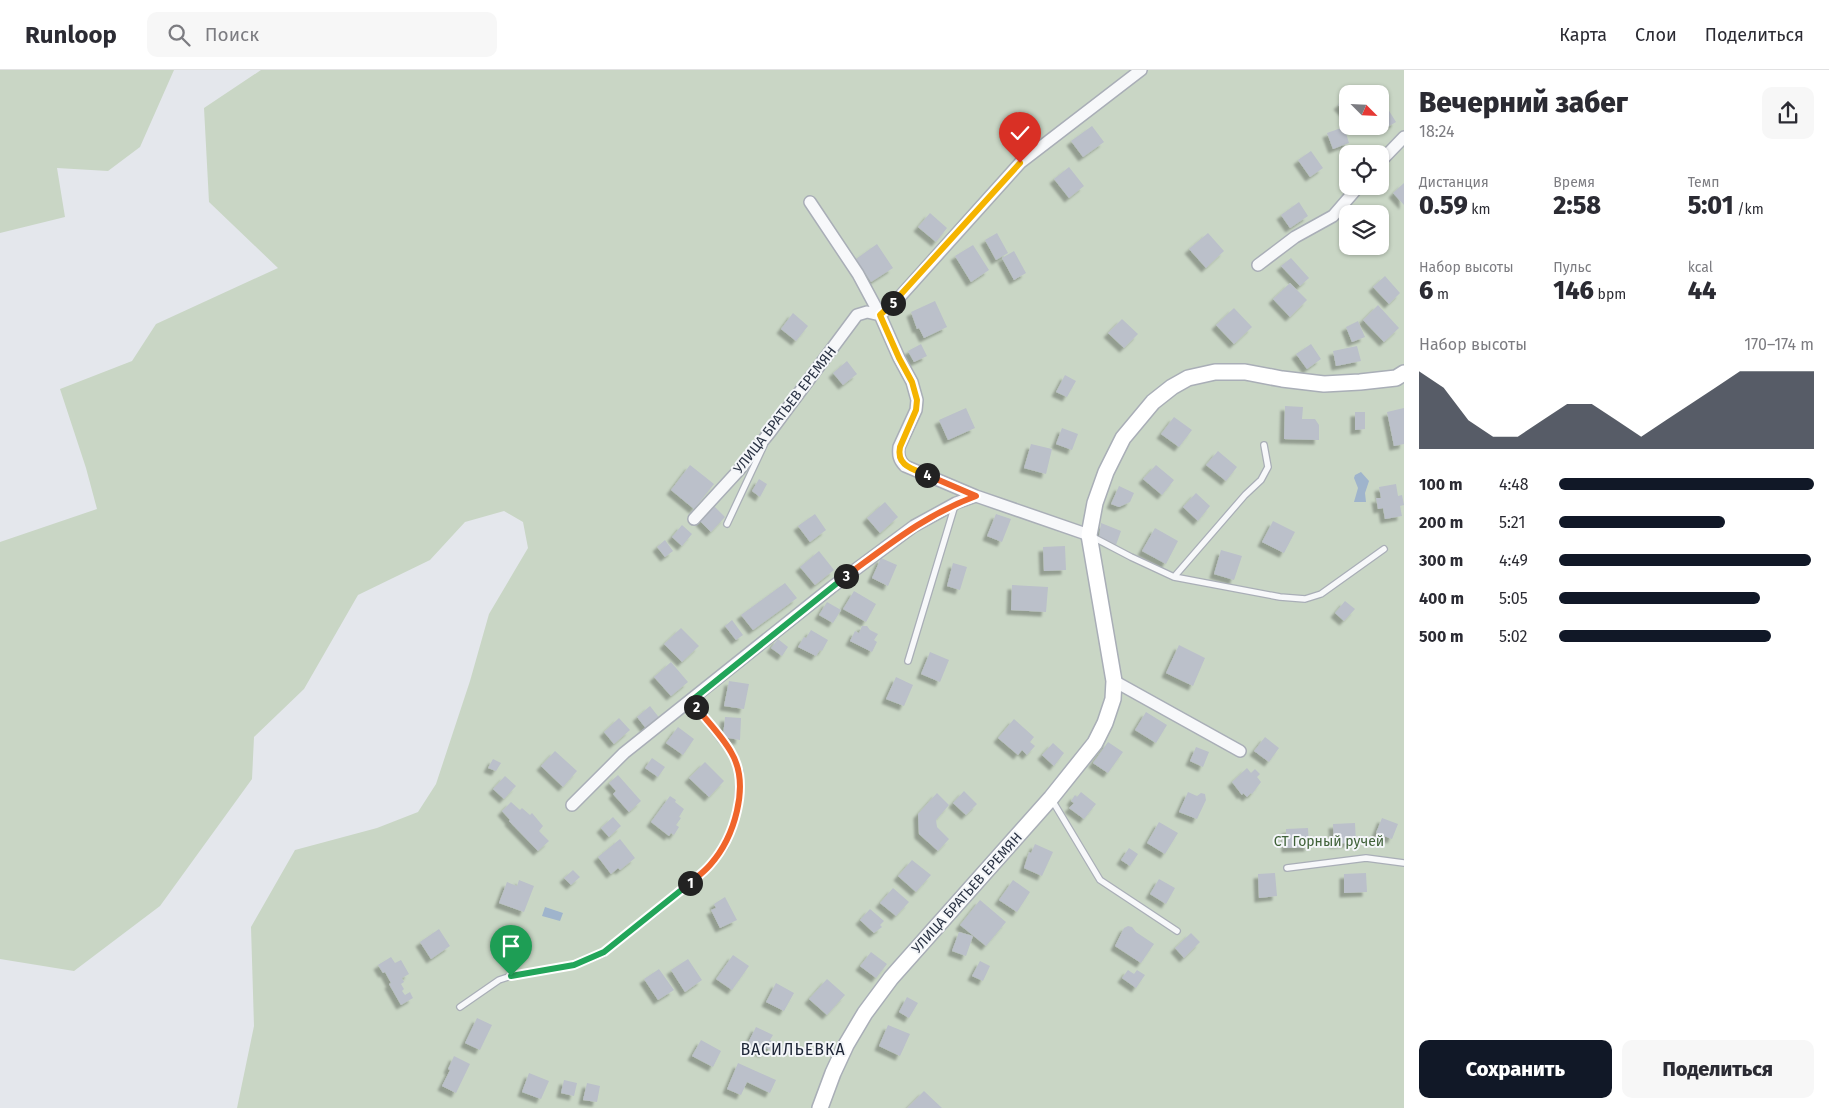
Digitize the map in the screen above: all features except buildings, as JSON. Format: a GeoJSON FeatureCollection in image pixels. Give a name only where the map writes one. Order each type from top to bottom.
{"type":"FeatureCollection","features":[{"type":"Feature","properties":{"kind":"street"},"geometry":{"type":"LineString","coordinates":[[880,315],[896,301],[1020,163],[1141,70]]}},
{"type":"Feature","properties":{"kind":"street"},"geometry":{"type":"LineString","coordinates":[[1389,153],[1404,137]]}},
{"type":"Feature","properties":{"kind":"street"},"geometry":{"type":"LineString","coordinates":[[1258,265],[1295,237],[1333,216],[1351,195]]}},
{"type":"Feature","properties":{"kind":"street"},"geometry":{"type":"LineString","coordinates":[[810,202],[858,274],[912,382],[917,400],[916,410],[900,447],[898,454],[900,462],[905,466],[976,496],[1089,535]]}},
{"type":"Feature","properties":{"kind":"street","name":"УЛИЦА БРАТЬЕВ ЕРЕМЯН"},"geometry":{"type":"LineString","coordinates":[[694,519],[739,470],[770,432],[857,315],[868,312],[880,315]]}},
{"type":"Feature","properties":{"kind":"street","name":"УЛИЦА БРАТЬЕВ ЕРЕМЯН"},"geometry":{"type":"LineString","coordinates":[[820,1108],[832,1073],[846,1045],[891,978],[1051,798],[1098,736],[1105,723],[1113,699],[1114,681],[1089,535],[1098,495],[1106,472],[1123,438],[1159,397],[1188,378],[1215,372],[1245,372],[1324,384],[1396,378],[1404,373]]}},
{"type":"Feature","properties":{"kind":"street"},"geometry":{"type":"LineString","coordinates":[[572,806],[624,753],[832,587],[914,526],[956,504],[976,496]]}},
{"type":"Feature","properties":{"kind":"street"},"geometry":{"type":"LineString","coordinates":[[1114,681],[1240,750]]}},
{"type":"Feature","properties":{"kind":"lane"},"geometry":{"type":"LineString","coordinates":[[727,524],[770,432]]}},
{"type":"Feature","properties":{"kind":"lane"},"geometry":{"type":"LineString","coordinates":[[1174,577],[1245,495],[1261,480],[1268,467],[1264,445]]}},
{"type":"Feature","properties":{"kind":"lane"},"geometry":{"type":"LineString","coordinates":[[908,660],[956,504]]}},
{"type":"Feature","properties":{"kind":"lane"},"geometry":{"type":"LineString","coordinates":[[1089,535],[1174,577],[1305,599],[1321,594],[1384,549]]}},
{"type":"Feature","properties":{"kind":"lane"},"geometry":{"type":"LineString","coordinates":[[460,1007],[499,980],[511,976],[574,965],[604,952],[710,866],[725,846],[737,813],[740,772],[731,752],[691,701]]}},
{"type":"Feature","properties":{"kind":"lane"},"geometry":{"type":"LineString","coordinates":[[1051,798],[1100,880],[1177,931]]}},
{"type":"Feature","properties":{"kind":"lane"},"geometry":{"type":"LineString","coordinates":[[1287,868],[1366,858],[1404,863]]}},
{"type":"Feature","properties":{"kind":"green space"},"geometry":{"type":"Polygon","coordinates":[[[0,70],[174,70],[140,147],[108,171],[57,168],[65,217],[0,233],[0,70]]]}},
{"type":"Feature","properties":{"kind":"green space","name":"СТ Горный ручей"},"geometry":{"type":"Polygon","coordinates":[[[261,70],[1404,70],[1404,1108],[237,1108],[254,1026],[251,927],[295,850],[377,828],[418,812],[436,784],[470,681],[489,614],[528,548],[523,522],[504,511],[465,522],[430,560],[358,595],[304,689],[254,737],[252,779],[160,906],[74,971],[0,959],[0,542],[97,509],[86,468],[60,389],[132,361],[156,324],[278,268],[209,202],[204,108],[261,70]]]}},
{"type":"Feature","properties":{"kind":"water"},"geometry":{"type":"Polygon","coordinates":[[[1361,472],[1369,481],[1365,493],[1366,502],[1354,502],[1358,488],[1354,478],[1355,475],[1361,472]]]}},
{"type":"Feature","properties":{"kind":"water"},"geometry":{"type":"Polygon","coordinates":[[[545,907],[563,913],[560,921],[542,916],[545,907]]]}},
{"type":"Feature","properties":{"kind":"district","name":"ВАСИЛЬЕВКА"},"geometry":{"type":"Point","coordinates":[793,1049]}},
{"type":"Feature","properties":{"kind":"route"},"geometry":{"type":"LineString","coordinates":[[511,976],[574,965],[604,952],[710,866],[725,846],[737,813],[740,772],[731,752],[691,701],[832,587],[914,526],[956,504],[976,496],[905,466],[900,462],[898,454],[916,410],[917,400],[912,382],[880,315],[896,301],[1020,163]]}}]}
